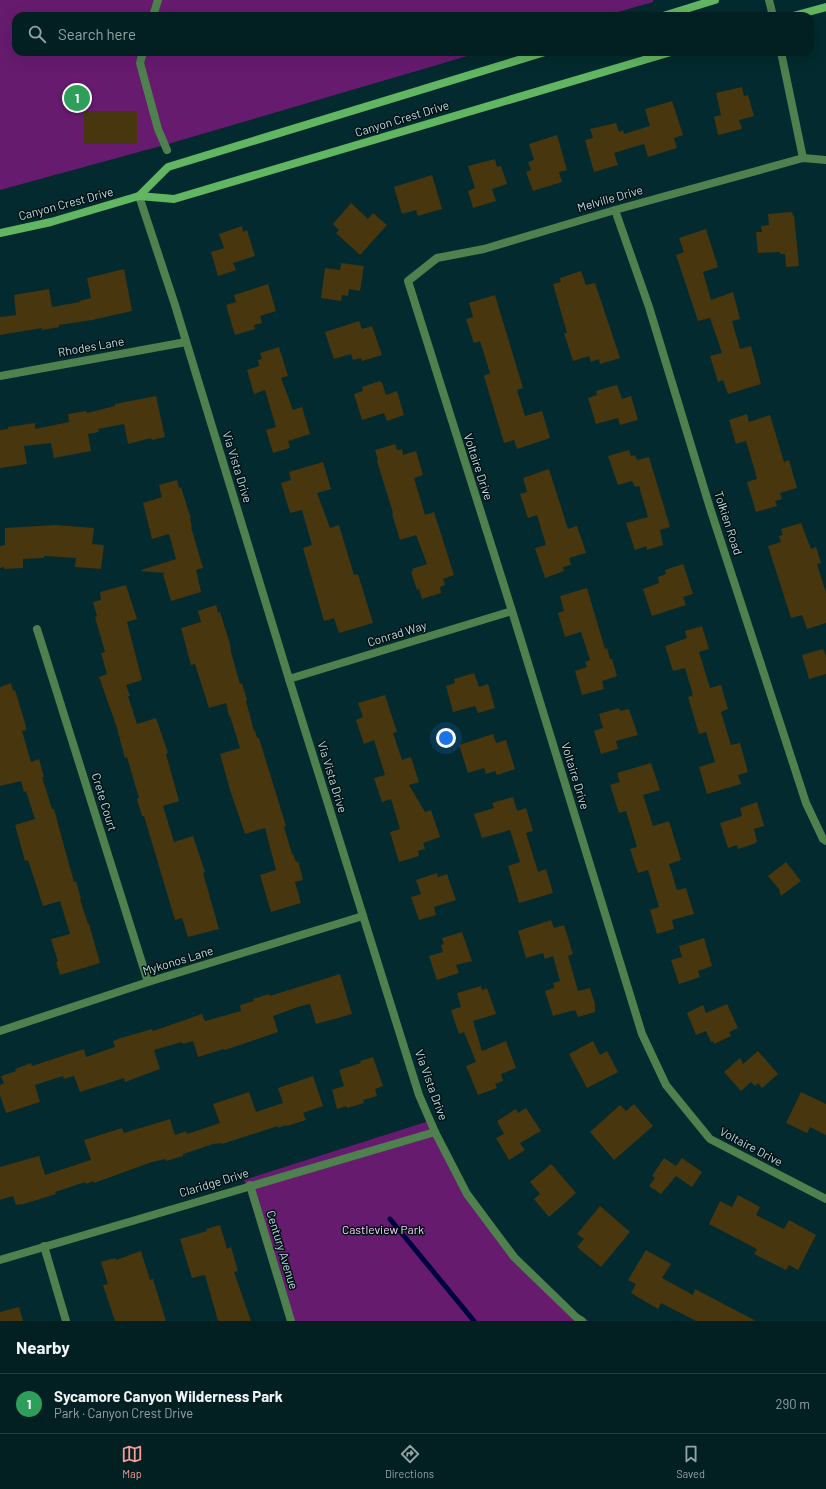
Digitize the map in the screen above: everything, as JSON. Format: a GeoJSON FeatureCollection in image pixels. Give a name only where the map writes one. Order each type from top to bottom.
{"type":"FeatureCollection","features":[{"type":"Feature","properties":{"kind":"main road"},"geometry":{"type":"LineString","coordinates":[[676,12],[715,0]]}},
{"type":"Feature","properties":{"kind":"main road"},"geometry":{"type":"LineString","coordinates":[[808,12],[826,7]]}},
{"type":"Feature","properties":{"kind":"main road","name":"Canyon Crest Drive"},"geometry":{"type":"LineString","coordinates":[[139,196],[168,167],[532,56]]}},
{"type":"Feature","properties":{"kind":"main road","name":"Canyon Crest Drive"},"geometry":{"type":"LineString","coordinates":[[0,233],[51,222],[139,196],[174,199],[657,56]]}},
{"type":"Feature","properties":{"kind":"street"},"geometry":{"type":"LineString","coordinates":[[154,12],[158,0]]}},
{"type":"Feature","properties":{"kind":"street"},"geometry":{"type":"LineString","coordinates":[[769,0],[772,12]]}},
{"type":"Feature","properties":{"kind":"street"},"geometry":{"type":"LineString","coordinates":[[142,56],[140,63],[158,130],[167,150]]}},
{"type":"Feature","properties":{"kind":"street"},"geometry":{"type":"LineString","coordinates":[[782,56],[803,158]]}},
{"type":"Feature","properties":{"kind":"street","name":"Melville Drive"},"geometry":{"type":"LineString","coordinates":[[408,281],[437,258],[484,249],[615,210],[803,158],[826,160]]}},
{"type":"Feature","properties":{"kind":"street","name":"Via Vista Drive"},"geometry":{"type":"LineString","coordinates":[[139,196],[175,305],[419,1095],[435,1132],[467,1194],[514,1256],[577,1318],[582,1321]]}},
{"type":"Feature","properties":{"kind":"street","name":"Tolkien Road"},"geometry":{"type":"LineString","coordinates":[[615,210],[649,306],[710,508],[806,803],[823,839],[826,841]]}},
{"type":"Feature","properties":{"kind":"street","name":"Voltaire Drive"},"geometry":{"type":"LineString","coordinates":[[408,281],[512,611],[642,1034],[666,1085],[710,1139],[826,1199]]}},
{"type":"Feature","properties":{"kind":"street","name":"Rhodes Lane"},"geometry":{"type":"LineString","coordinates":[[0,376],[186,342]]}},
{"type":"Feature","properties":{"kind":"street","name":"Conrad Way"},"geometry":{"type":"LineString","coordinates":[[290,680],[512,611]]}},
{"type":"Feature","properties":{"kind":"street","name":"Crete Court"},"geometry":{"type":"LineString","coordinates":[[37,629],[148,982]]}},
{"type":"Feature","properties":{"kind":"street","name":"Mykonos Lane"},"geometry":{"type":"LineString","coordinates":[[0,1031],[148,982],[363,916]]}},
{"type":"Feature","properties":{"kind":"street","name":"Claridge Drive"},"geometry":{"type":"LineString","coordinates":[[0,1260],[250,1185],[435,1132]]}},
{"type":"Feature","properties":{"kind":"street","name":"Century Avenue"},"geometry":{"type":"LineString","coordinates":[[250,1185],[291,1321]]}},
{"type":"Feature","properties":{"kind":"street"},"geometry":{"type":"LineString","coordinates":[[44,1246],[66,1321]]}},
{"type":"Feature","properties":{"kind":"green space"},"geometry":{"type":"Polygon","coordinates":[[[0,0],[653,0],[653,2],[618,12],[12,12],[12,56],[467,56],[168,144],[0,190],[0,0]]]}},
{"type":"Feature","properties":{"kind":"green space","name":"Castleview Park"},"geometry":{"type":"Polygon","coordinates":[[[429,1121],[469,1198],[551,1296],[589,1321],[287,1321],[244,1180],[429,1121]]]}},
{"type":"Feature","properties":{"kind":"building"},"geometry":{"type":"Polygon","coordinates":[[[742,87],[744,96],[748,95],[754,116],[739,120],[742,129],[718,135],[714,117],[721,115],[716,93],[742,87]]]}},
{"type":"Feature","properties":{"kind":"building"},"geometry":{"type":"Polygon","coordinates":[[[672,101],[683,135],[674,138],[677,148],[648,157],[644,144],[614,153],[618,165],[594,172],[585,140],[593,138],[590,129],[616,123],[619,132],[623,130],[624,134],[650,126],[645,109],[672,101]]]}},
{"type":"Feature","properties":{"kind":"building"},"geometry":{"type":"Polygon","coordinates":[[[84,111],[137,111],[137,144],[84,144],[84,111]]]}},
{"type":"Feature","properties":{"kind":"building"},"geometry":{"type":"Polygon","coordinates":[[[557,135],[567,170],[559,172],[562,182],[533,191],[526,172],[531,170],[528,162],[534,160],[529,144],[557,135]]]}},
{"type":"Feature","properties":{"kind":"building"},"geometry":{"type":"Polygon","coordinates":[[[495,159],[497,167],[501,166],[507,184],[492,189],[496,201],[473,208],[468,191],[475,188],[468,166],[495,159]]]}},
{"type":"Feature","properties":{"kind":"building"},"geometry":{"type":"Polygon","coordinates":[[[432,175],[442,209],[418,216],[416,210],[402,214],[394,187],[432,175]]]}},
{"type":"Feature","properties":{"kind":"building"},"geometry":{"type":"Polygon","coordinates":[[[351,203],[368,219],[373,213],[387,225],[360,255],[336,233],[339,230],[333,224],[351,203]]]}},
{"type":"Feature","properties":{"kind":"building"},"geometry":{"type":"Polygon","coordinates":[[[792,212],[793,216],[794,215],[799,266],[786,267],[785,254],[780,254],[780,252],[758,253],[756,232],[762,232],[761,226],[769,225],[768,214],[792,212]]]}},
{"type":"Feature","properties":{"kind":"building"},"geometry":{"type":"Polygon","coordinates":[[[242,226],[243,232],[247,230],[255,256],[233,263],[236,270],[218,276],[211,252],[224,248],[219,234],[242,226]]]}},
{"type":"Feature","properties":{"kind":"building"},"geometry":{"type":"Polygon","coordinates":[[[706,229],[718,267],[703,272],[711,300],[733,292],[740,319],[732,321],[740,349],[751,346],[761,384],[728,394],[723,380],[718,382],[710,356],[722,353],[710,318],[698,321],[676,255],[684,252],[679,238],[706,229]]]}},
{"type":"Feature","properties":{"kind":"building"},"geometry":{"type":"Polygon","coordinates":[[[341,263],[364,266],[360,291],[349,289],[348,296],[342,295],[341,301],[321,298],[325,268],[340,270],[341,263]]]}},
{"type":"Feature","properties":{"kind":"building"},"geometry":{"type":"Polygon","coordinates":[[[124,269],[132,311],[92,320],[59,325],[59,327],[42,330],[42,328],[0,335],[0,317],[16,315],[14,295],[49,289],[52,307],[80,302],[79,301],[91,298],[87,278],[124,269]]]}},
{"type":"Feature","properties":{"kind":"building"},"geometry":{"type":"Polygon","coordinates":[[[581,271],[586,285],[595,283],[620,358],[600,364],[599,359],[591,362],[589,356],[573,361],[564,333],[567,333],[553,284],[561,282],[560,278],[581,271]]]}},
{"type":"Feature","properties":{"kind":"building"},"geometry":{"type":"Polygon","coordinates":[[[268,284],[276,311],[260,316],[262,323],[254,325],[255,329],[235,335],[226,305],[236,302],[234,295],[268,284]]]}},
{"type":"Feature","properties":{"kind":"building"},"geometry":{"type":"Polygon","coordinates":[[[495,295],[523,388],[517,390],[525,416],[542,411],[550,438],[517,449],[514,440],[504,443],[484,376],[490,373],[480,341],[474,343],[466,319],[473,317],[469,303],[495,295]]]}},
{"type":"Feature","properties":{"kind":"building"},"geometry":{"type":"Polygon","coordinates":[[[359,321],[362,329],[372,326],[382,355],[362,361],[361,358],[353,360],[351,354],[334,359],[325,332],[359,321]]]}},
{"type":"Feature","properties":{"kind":"building"},"geometry":{"type":"Polygon","coordinates":[[[279,347],[288,376],[281,378],[293,410],[302,407],[310,434],[288,441],[290,448],[273,453],[266,430],[276,427],[265,390],[254,394],[247,370],[259,366],[258,360],[262,359],[260,353],[279,347]]]}},
{"type":"Feature","properties":{"kind":"building"},"geometry":{"type":"Polygon","coordinates":[[[380,381],[381,383],[382,382],[386,395],[397,391],[404,415],[387,421],[384,413],[362,420],[354,394],[363,391],[362,387],[380,381]]]}},
{"type":"Feature","properties":{"kind":"building"},"geometry":{"type":"Polygon","coordinates":[[[617,385],[622,399],[631,396],[638,420],[620,425],[618,418],[596,424],[588,398],[597,395],[596,391],[617,385]]]}},
{"type":"Feature","properties":{"kind":"building"},"geometry":{"type":"Polygon","coordinates":[[[156,396],[165,437],[152,440],[151,438],[128,444],[124,424],[98,429],[99,432],[88,434],[91,451],[54,458],[51,443],[24,446],[27,464],[0,468],[0,430],[8,429],[8,427],[35,423],[35,429],[69,422],[68,414],[86,411],[87,413],[115,406],[115,404],[156,396]]]}},
{"type":"Feature","properties":{"kind":"building"},"geometry":{"type":"Polygon","coordinates":[[[747,414],[749,422],[770,415],[784,462],[789,460],[797,488],[780,493],[782,499],[775,501],[777,506],[756,512],[747,482],[757,479],[755,471],[746,441],[736,444],[729,420],[747,414]]]}},
{"type":"Feature","properties":{"kind":"building"},"geometry":{"type":"Polygon","coordinates":[[[395,444],[397,450],[402,449],[403,455],[416,451],[423,475],[414,478],[425,515],[434,512],[454,575],[443,579],[445,585],[440,587],[441,593],[422,599],[419,589],[417,590],[411,572],[413,571],[412,569],[427,564],[416,535],[400,540],[375,450],[395,444]]]}},
{"type":"Feature","properties":{"kind":"building"},"geometry":{"type":"Polygon","coordinates":[[[629,450],[631,456],[635,455],[637,460],[649,457],[670,527],[660,530],[663,545],[647,550],[646,546],[635,550],[626,523],[648,517],[639,486],[635,487],[632,481],[618,485],[608,456],[629,450]]]}},
{"type":"Feature","properties":{"kind":"building"},"geometry":{"type":"Polygon","coordinates":[[[323,462],[331,489],[317,493],[330,528],[339,525],[354,575],[358,574],[373,623],[339,633],[334,618],[324,621],[303,548],[312,545],[302,510],[290,513],[281,483],[291,480],[289,472],[323,462]]]}},
{"type":"Feature","properties":{"kind":"building"},"geometry":{"type":"Polygon","coordinates":[[[549,469],[568,529],[577,526],[586,553],[569,558],[571,565],[563,567],[564,571],[545,578],[535,548],[546,545],[537,515],[528,518],[520,494],[527,492],[523,478],[549,469]]]}},
{"type":"Feature","properties":{"kind":"building"},"geometry":{"type":"Polygon","coordinates":[[[177,480],[179,488],[181,487],[191,519],[191,527],[203,568],[196,570],[201,592],[171,601],[163,574],[165,573],[141,571],[176,559],[169,534],[152,539],[143,503],[162,497],[159,485],[177,480]]]}},
{"type":"Feature","properties":{"kind":"building"},"geometry":{"type":"Polygon","coordinates":[[[801,523],[811,549],[816,547],[821,563],[817,564],[826,593],[826,623],[807,629],[802,615],[791,618],[768,546],[781,542],[779,536],[783,535],[781,529],[801,523]]]}},
{"type":"Feature","properties":{"kind":"building"},"geometry":{"type":"Polygon","coordinates":[[[56,525],[94,528],[92,544],[104,545],[101,569],[75,567],[76,558],[44,556],[44,558],[23,559],[23,568],[0,568],[0,546],[5,545],[5,528],[56,525]]]}},
{"type":"Feature","properties":{"kind":"building"},"geometry":{"type":"Polygon","coordinates":[[[683,564],[693,594],[683,597],[686,605],[652,616],[643,589],[659,583],[658,577],[666,574],[665,570],[683,564]]]}},
{"type":"Feature","properties":{"kind":"building"},"geometry":{"type":"Polygon","coordinates":[[[126,585],[137,619],[127,622],[142,680],[126,685],[130,696],[128,696],[137,724],[156,718],[168,753],[166,754],[179,801],[163,806],[174,842],[193,836],[205,872],[203,873],[219,929],[188,937],[182,918],[175,920],[144,816],[142,816],[137,799],[139,798],[127,757],[125,758],[116,725],[99,677],[107,674],[101,653],[105,652],[95,617],[97,616],[93,602],[101,600],[100,592],[126,585]]]}},
{"type":"Feature","properties":{"kind":"building"},"geometry":{"type":"Polygon","coordinates":[[[587,588],[605,649],[607,648],[610,659],[612,659],[617,676],[602,681],[604,689],[582,695],[575,671],[587,667],[585,662],[590,660],[581,632],[565,637],[558,613],[564,611],[560,596],[587,588]]]}},
{"type":"Feature","properties":{"kind":"building"},"geometry":{"type":"Polygon","coordinates":[[[216,605],[218,613],[220,612],[230,644],[240,684],[242,683],[254,731],[255,730],[257,738],[259,738],[286,826],[284,827],[292,854],[296,862],[298,861],[303,880],[295,882],[301,903],[271,912],[260,875],[276,870],[265,828],[245,834],[220,754],[240,748],[226,703],[209,708],[195,664],[191,665],[181,628],[201,622],[198,611],[216,605]]]}},
{"type":"Feature","properties":{"kind":"building"},"geometry":{"type":"Polygon","coordinates":[[[702,626],[709,649],[699,652],[710,688],[721,685],[728,709],[721,712],[731,745],[740,743],[748,772],[738,775],[741,784],[707,794],[699,767],[715,762],[706,732],[699,734],[688,697],[693,695],[685,668],[673,671],[665,646],[687,638],[685,631],[702,626]]]}},
{"type":"Feature","properties":{"kind":"building"},"geometry":{"type":"Polygon","coordinates":[[[823,649],[826,657],[826,674],[809,679],[802,655],[823,649]]]}},
{"type":"Feature","properties":{"kind":"building"},"geometry":{"type":"Polygon","coordinates":[[[474,673],[479,687],[488,684],[495,708],[478,713],[475,706],[453,712],[446,686],[455,683],[454,679],[474,673]]]}},
{"type":"Feature","properties":{"kind":"building"},"geometry":{"type":"Polygon","coordinates":[[[11,683],[13,691],[15,690],[25,723],[26,730],[22,731],[31,762],[39,759],[44,777],[42,777],[52,809],[54,809],[74,882],[76,881],[80,899],[100,963],[60,975],[56,962],[58,962],[51,939],[70,934],[60,901],[43,906],[28,860],[25,861],[15,825],[35,819],[26,791],[24,792],[21,781],[0,786],[0,687],[11,683]]]}},
{"type":"Feature","properties":{"kind":"building"},"geometry":{"type":"Polygon","coordinates":[[[385,695],[397,732],[393,733],[402,760],[411,757],[419,782],[409,785],[425,812],[431,810],[440,837],[423,843],[425,849],[418,851],[419,856],[399,862],[390,832],[400,829],[391,799],[382,802],[374,778],[385,775],[374,740],[364,744],[356,720],[363,717],[358,703],[385,695]]]}},
{"type":"Feature","properties":{"kind":"building"},"geometry":{"type":"Polygon","coordinates":[[[619,708],[620,711],[629,709],[638,735],[616,741],[618,749],[601,754],[594,731],[603,728],[599,714],[619,708]]]}},
{"type":"Feature","properties":{"kind":"building"},"geometry":{"type":"Polygon","coordinates":[[[493,734],[496,743],[506,740],[515,769],[497,775],[495,771],[486,774],[484,768],[468,773],[459,745],[493,734]]]}},
{"type":"Feature","properties":{"kind":"building"},"geometry":{"type":"Polygon","coordinates":[[[651,763],[660,790],[643,795],[653,826],[669,821],[681,860],[669,864],[677,890],[686,888],[694,914],[672,920],[674,929],[657,934],[650,910],[659,907],[648,870],[638,873],[630,849],[637,847],[626,811],[619,813],[610,785],[620,782],[617,773],[651,763]]]}},
{"type":"Feature","properties":{"kind":"building"},"geometry":{"type":"Polygon","coordinates":[[[513,797],[517,811],[526,808],[533,831],[526,833],[538,872],[546,869],[553,893],[519,903],[508,866],[520,862],[510,830],[482,838],[474,814],[494,808],[492,803],[513,797]]]}},
{"type":"Feature","properties":{"kind":"building"},"geometry":{"type":"Polygon","coordinates":[[[757,802],[764,826],[754,829],[757,841],[756,843],[738,849],[737,845],[728,848],[720,823],[742,816],[740,808],[757,802]]]}},
{"type":"Feature","properties":{"kind":"building"},"geometry":{"type":"Polygon","coordinates":[[[786,862],[801,881],[781,896],[779,889],[768,876],[786,862]]]}},
{"type":"Feature","properties":{"kind":"building"},"geometry":{"type":"Polygon","coordinates":[[[437,873],[438,877],[447,874],[456,900],[434,907],[436,915],[419,920],[411,897],[421,894],[416,880],[437,873]]]}},
{"type":"Feature","properties":{"kind":"building"},"geometry":{"type":"Polygon","coordinates":[[[551,920],[554,928],[564,925],[573,954],[568,956],[578,991],[590,988],[595,1004],[595,1012],[578,1017],[575,1010],[553,1016],[545,991],[554,988],[553,983],[560,981],[553,956],[545,959],[543,953],[526,958],[518,931],[551,920]]]}},
{"type":"Feature","properties":{"kind":"building"},"geometry":{"type":"Polygon","coordinates":[[[462,932],[472,961],[456,965],[459,973],[437,980],[429,956],[443,952],[441,945],[444,944],[442,938],[462,932]]]}},
{"type":"Feature","properties":{"kind":"building"},"geometry":{"type":"Polygon","coordinates":[[[704,938],[712,966],[698,971],[700,977],[679,984],[671,960],[682,957],[679,946],[704,938]]]}},
{"type":"Feature","properties":{"kind":"building"},"geometry":{"type":"Polygon","coordinates":[[[340,974],[352,1014],[316,1024],[310,1004],[298,1007],[273,1016],[278,1032],[225,1050],[224,1049],[198,1057],[193,1041],[183,1044],[182,1042],[154,1050],[160,1069],[125,1082],[124,1078],[80,1092],[74,1076],[64,1079],[63,1076],[35,1085],[40,1102],[6,1113],[0,1095],[0,1085],[4,1083],[1,1076],[16,1071],[15,1069],[31,1063],[32,1066],[84,1049],[86,1057],[115,1047],[113,1041],[121,1038],[152,1029],[153,1031],[202,1014],[205,1021],[241,1011],[240,1005],[254,1001],[253,999],[269,994],[270,996],[340,974]]]}},
{"type":"Feature","properties":{"kind":"building"},"geometry":{"type":"Polygon","coordinates":[[[481,986],[482,990],[487,988],[496,1014],[473,1021],[482,1051],[506,1041],[516,1068],[501,1074],[503,1081],[495,1084],[497,1088],[478,1095],[466,1066],[476,1062],[464,1032],[459,1034],[451,1010],[461,1007],[457,993],[481,986]]]}},
{"type":"Feature","properties":{"kind":"building"},"geometry":{"type":"Polygon","coordinates":[[[727,1004],[738,1028],[729,1032],[731,1036],[714,1044],[713,1041],[711,1042],[706,1031],[696,1035],[687,1013],[703,1005],[706,1013],[727,1004]]]}},
{"type":"Feature","properties":{"kind":"building"},"geometry":{"type":"Polygon","coordinates":[[[593,1041],[600,1055],[607,1051],[618,1072],[587,1088],[569,1054],[593,1041]]]}},
{"type":"Feature","properties":{"kind":"building"},"geometry":{"type":"Polygon","coordinates":[[[758,1051],[778,1074],[762,1088],[758,1083],[755,1086],[751,1082],[741,1091],[724,1072],[740,1058],[743,1064],[758,1051]]]}},
{"type":"Feature","properties":{"kind":"building"},"geometry":{"type":"Polygon","coordinates":[[[373,1057],[383,1086],[375,1089],[377,1096],[363,1100],[364,1103],[337,1109],[332,1090],[344,1086],[339,1070],[361,1063],[360,1061],[373,1057]]]}},
{"type":"Feature","properties":{"kind":"building"},"geometry":{"type":"Polygon","coordinates":[[[313,1076],[323,1106],[303,1113],[306,1120],[278,1128],[278,1126],[222,1144],[213,1144],[166,1161],[166,1159],[152,1162],[94,1183],[94,1181],[86,1184],[85,1182],[55,1192],[56,1194],[24,1204],[16,1205],[13,1196],[0,1200],[0,1167],[39,1156],[45,1175],[91,1160],[84,1140],[122,1128],[124,1133],[170,1119],[175,1135],[186,1131],[187,1134],[220,1123],[213,1104],[249,1092],[256,1112],[283,1103],[278,1088],[313,1076]]]}},
{"type":"Feature","properties":{"kind":"building"},"geometry":{"type":"Polygon","coordinates":[[[801,1092],[826,1104],[826,1135],[810,1127],[807,1133],[786,1123],[801,1092]]]}},
{"type":"Feature","properties":{"kind":"building"},"geometry":{"type":"Polygon","coordinates":[[[634,1104],[653,1126],[614,1160],[590,1132],[620,1105],[626,1111],[634,1104]]]}},
{"type":"Feature","properties":{"kind":"building"},"geometry":{"type":"Polygon","coordinates":[[[526,1108],[541,1131],[520,1143],[525,1150],[509,1160],[496,1138],[504,1134],[497,1121],[516,1109],[518,1113],[526,1108]]]}},
{"type":"Feature","properties":{"kind":"building"},"geometry":{"type":"Polygon","coordinates":[[[664,1158],[676,1166],[682,1158],[702,1172],[692,1187],[676,1176],[661,1194],[649,1186],[655,1178],[652,1176],[664,1158]]]}},
{"type":"Feature","properties":{"kind":"building"},"geometry":{"type":"Polygon","coordinates":[[[551,1164],[576,1193],[549,1217],[534,1199],[540,1194],[530,1182],[551,1164]]]}},
{"type":"Feature","properties":{"kind":"building"},"geometry":{"type":"Polygon","coordinates":[[[738,1195],[760,1207],[756,1215],[784,1229],[789,1220],[816,1235],[798,1270],[789,1265],[786,1270],[754,1254],[757,1249],[709,1224],[720,1201],[732,1207],[738,1195]]]}},
{"type":"Feature","properties":{"kind":"building"},"geometry":{"type":"Polygon","coordinates":[[[600,1206],[630,1232],[601,1267],[577,1247],[584,1239],[577,1234],[600,1206]]]}},
{"type":"Feature","properties":{"kind":"building"},"geometry":{"type":"Polygon","coordinates":[[[220,1225],[227,1249],[231,1247],[238,1271],[234,1272],[251,1321],[218,1321],[205,1275],[192,1278],[180,1239],[207,1231],[206,1229],[220,1225]]]}},
{"type":"Feature","properties":{"kind":"building"},"geometry":{"type":"Polygon","coordinates":[[[646,1250],[671,1264],[662,1278],[693,1295],[695,1289],[756,1321],[696,1321],[661,1303],[658,1309],[631,1293],[636,1284],[628,1280],[646,1250]]]}},
{"type":"Feature","properties":{"kind":"building"},"geometry":{"type":"Polygon","coordinates":[[[141,1251],[150,1280],[153,1279],[166,1321],[115,1321],[103,1285],[108,1284],[101,1262],[115,1258],[116,1260],[141,1251]]]}},
{"type":"Feature","properties":{"kind":"building"},"geometry":{"type":"Polygon","coordinates":[[[19,1307],[23,1321],[0,1321],[0,1312],[19,1307]]]}},
{"type":"Feature","properties":{"kind":"waterway"},"geometry":{"type":"LineString","coordinates":[[390,1219],[474,1321]]}},
{"type":"Feature","properties":{"kind":"place","name":"Sycamore Canyon Wilderness Park"},"geometry":{"type":"Point","coordinates":[77,98]}}]}
